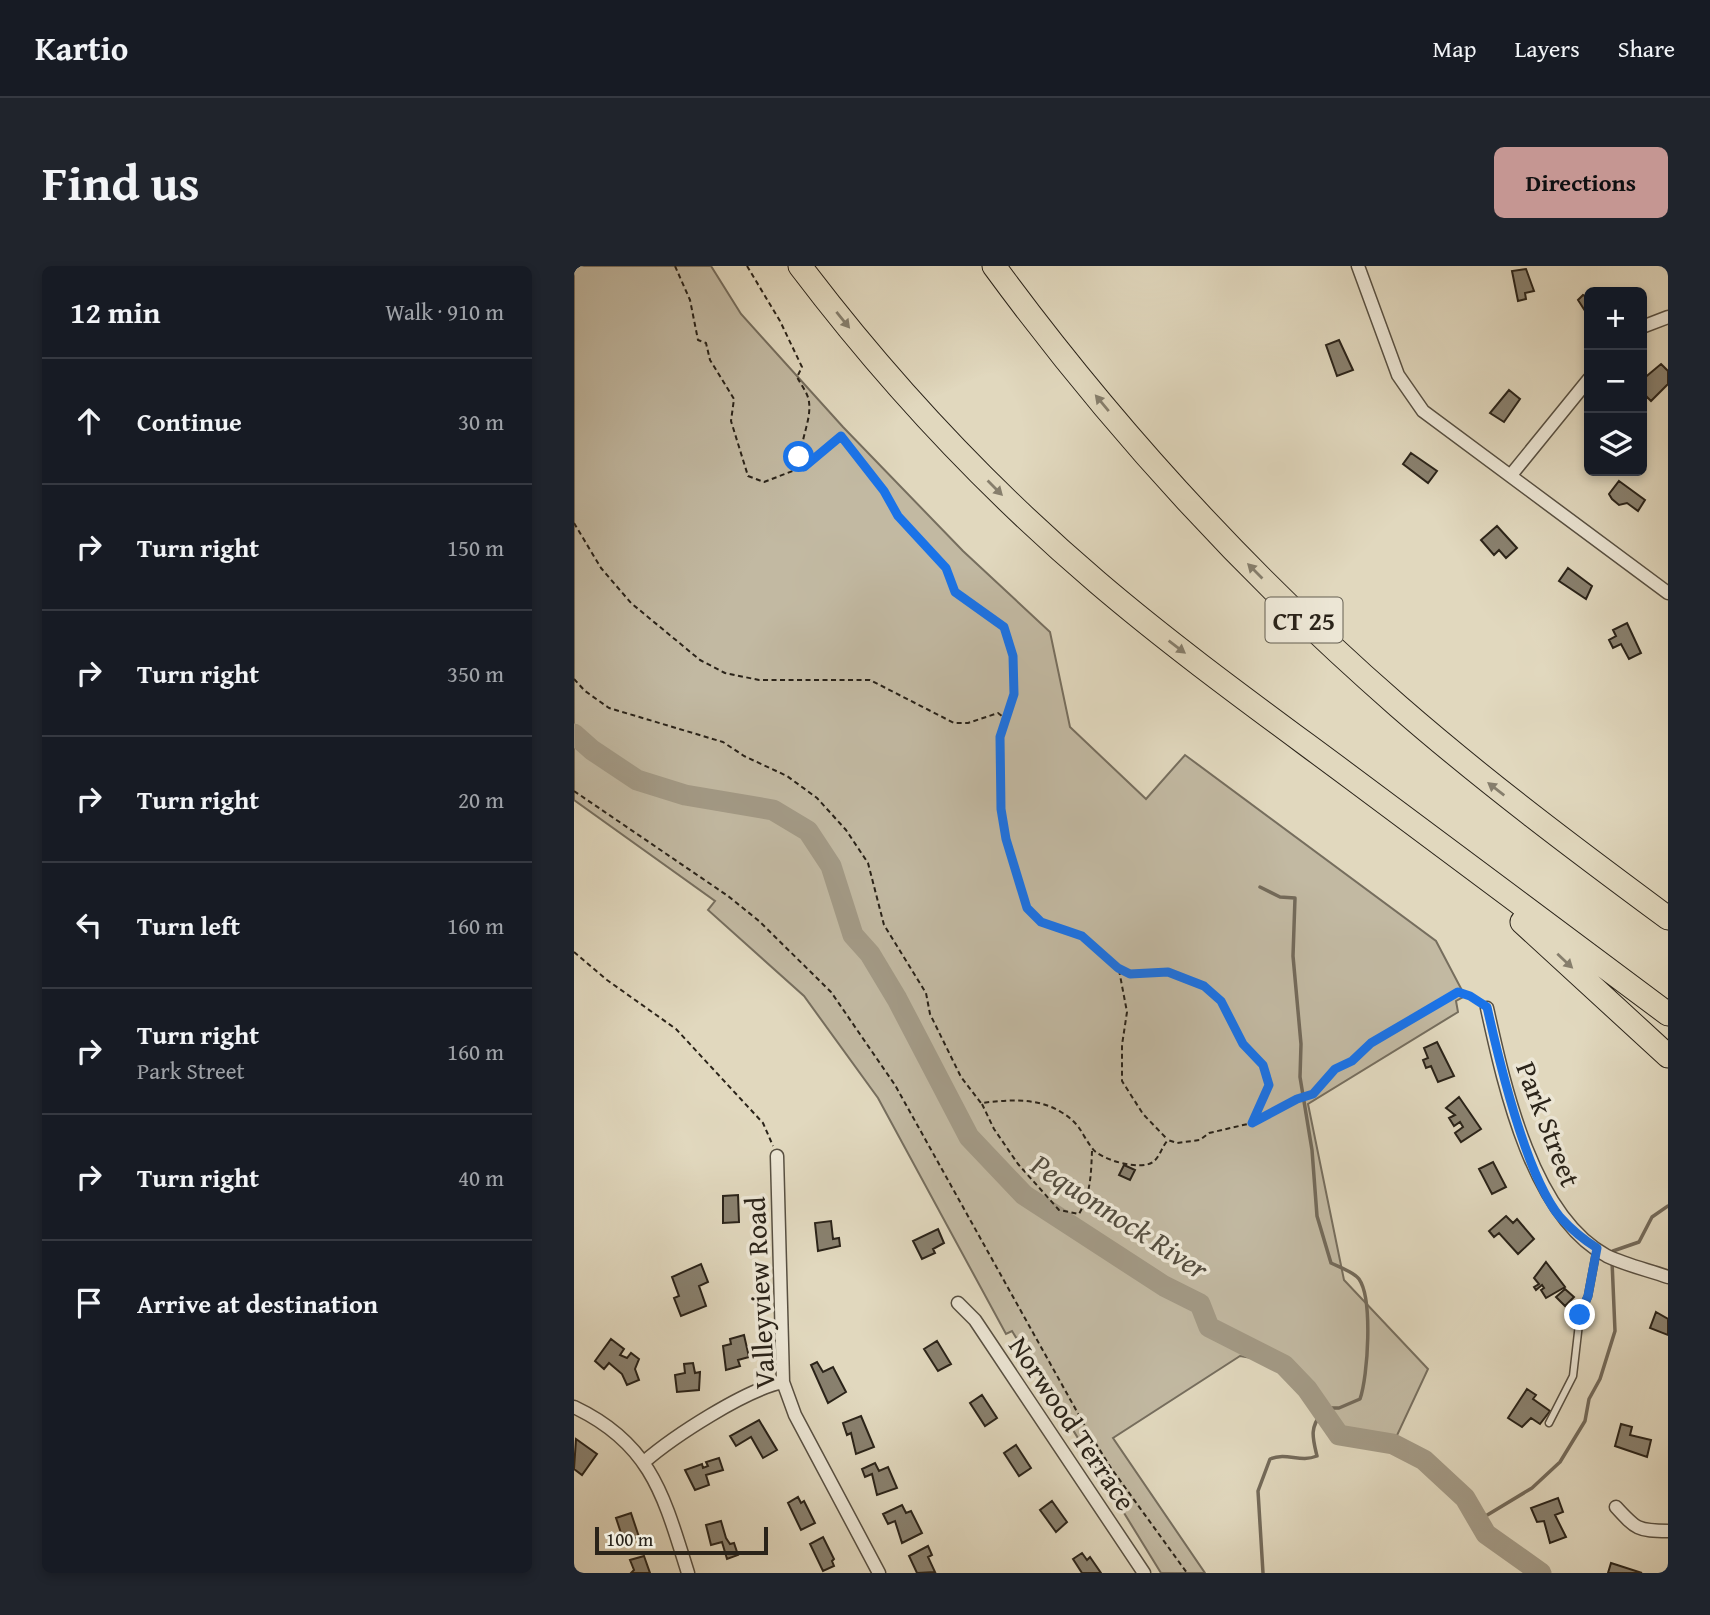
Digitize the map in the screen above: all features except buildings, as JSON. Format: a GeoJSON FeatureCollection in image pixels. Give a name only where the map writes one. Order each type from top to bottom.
{"type":"FeatureCollection","features":[{"type":"Feature","properties":{"kind":"highway"},"geometry":{"type":"LineString","coordinates":[[800,266],[907,395],[1041,532],[1162,636],[1668,1014]]}},
{"type":"Feature","properties":{"kind":"highway","name":"CT 25"},"geometry":{"type":"LineString","coordinates":[[994,266],[1100,401],[1237,553],[1370,682],[1527,813],[1668,918]]}},
{"type":"Feature","properties":{"kind":"highway"},"geometry":{"type":"LineString","coordinates":[[1365,788],[1540,938],[1668,1056]]}},
{"type":"Feature","properties":{"kind":"highway"},"geometry":{"type":"LineString","coordinates":[[1527,813],[1668,904]]}},
{"type":"Feature","properties":{"kind":"street"},"geometry":{"type":"LineString","coordinates":[[1358,266],[1398,375],[1423,411],[1668,593]]}},
{"type":"Feature","properties":{"kind":"street"},"geometry":{"type":"LineString","coordinates":[[1647,325],[1668,317]]}},
{"type":"Feature","properties":{"kind":"street"},"geometry":{"type":"LineString","coordinates":[[1511,475],[1584,385]]}},
{"type":"Feature","properties":{"kind":"street","name":"Park Street"},"geometry":{"type":"LineString","coordinates":[[1487,1007],[1497,1054],[1533,1165],[1560,1216],[1607,1255],[1668,1277]]}},
{"type":"Feature","properties":{"kind":"street","name":"Valleyview Road"},"geometry":{"type":"LineString","coordinates":[[777,1156],[783,1382],[795,1415],[879,1573]]}},
{"type":"Feature","properties":{"kind":"street","name":"Norwood Terrace"},"geometry":{"type":"LineString","coordinates":[[958,1303],[975,1320],[1144,1573]]}},
{"type":"Feature","properties":{"kind":"street"},"geometry":{"type":"LineString","coordinates":[[644,1462],[725,1409],[767,1385],[783,1382]]}},
{"type":"Feature","properties":{"kind":"street"},"geometry":{"type":"LineString","coordinates":[[574,1407],[604,1422],[644,1462],[666,1504],[688,1573]]}},
{"type":"Feature","properties":{"kind":"street"},"geometry":{"type":"LineString","coordinates":[[1616,1507],[1635,1528],[1645,1532],[1668,1531]]}},
{"type":"Feature","properties":{"kind":"lane"},"geometry":{"type":"LineString","coordinates":[[1549,1423],[1573,1376],[1580,1315],[1607,1255]]}},
{"type":"Feature","properties":{"kind":"path"},"geometry":{"type":"LineString","coordinates":[[675,266],[690,300],[698,340],[706,343],[710,360],[734,398],[732,421],[748,476],[764,482],[804,467],[841,436],[884,491],[898,516],[946,568],[955,592],[1004,627],[1013,656],[1014,694],[1010,709],[1003,717],[1000,737],[1001,809],[1006,839],[1027,908],[1041,922],[1082,936],[1118,968],[1130,974],[1168,972],[1204,986],[1221,1001],[1243,1044],[1263,1065],[1269,1085],[1252,1123]]}},
{"type":"Feature","properties":{"kind":"path"},"geometry":{"type":"LineString","coordinates":[[747,266],[780,321],[802,367],[797,377],[809,399],[809,419],[799,457],[804,467]]}},
{"type":"Feature","properties":{"kind":"path"},"geometry":{"type":"LineString","coordinates":[[574,523],[601,568],[631,603],[686,650],[725,673],[759,680],[870,680],[954,723],[968,723],[998,713],[1003,717]]}},
{"type":"Feature","properties":{"kind":"path"},"geometry":{"type":"LineString","coordinates":[[574,679],[585,691],[609,708],[723,742],[787,776],[817,798],[846,830],[868,863],[884,925],[926,993],[930,1014],[961,1077],[981,1103],[994,1129],[1018,1164],[1059,1210],[1079,1214],[1090,1191],[1092,1150],[1079,1124],[1059,1110],[1034,1102],[981,1103]]}},
{"type":"Feature","properties":{"kind":"path"},"geometry":{"type":"LineString","coordinates":[[574,791],[728,896],[759,921],[843,1008],[895,1085],[1085,1426],[1187,1573]]}},
{"type":"Feature","properties":{"kind":"path"},"geometry":{"type":"LineString","coordinates":[[574,952],[607,980],[676,1029],[763,1123],[777,1156]]}},
{"type":"Feature","properties":{"kind":"path"},"geometry":{"type":"LineString","coordinates":[[1118,968],[1127,1012],[1122,1045],[1122,1081],[1143,1114],[1168,1140],[1177,1143],[1199,1140],[1209,1133],[1252,1123],[1297,1099],[1313,1094],[1335,1069],[1352,1061],[1371,1043],[1444,998],[1458,992],[1487,1007]]}},
{"type":"Feature","properties":{"kind":"path"},"geometry":{"type":"LineString","coordinates":[[1092,1150],[1110,1159],[1148,1165],[1156,1160],[1168,1140]]}},
{"type":"Feature","properties":{"kind":"shaded area"},"geometry":{"type":"Polygon","coordinates":[[[574,266],[711,266],[741,314],[843,427],[963,551],[1050,632],[1070,727],[1146,799],[1185,755],[1436,941],[1465,996],[1456,1001],[1458,1012],[1308,1104],[1344,1280],[1428,1369],[1393,1444],[1339,1435],[1269,1361],[1240,1356],[1113,1438],[1205,1573],[1161,1573],[1012,1331],[1006,1334],[878,1098],[804,996],[708,910],[715,901],[574,800],[574,266]]]}},
{"type":"Feature","properties":{"kind":"waterway","name":"Pequonnock River"},"geometry":{"type":"LineString","coordinates":[[574,734],[592,750],[637,780],[685,795],[773,810],[808,831],[831,866],[853,935],[870,954],[897,999],[969,1137],[1024,1195],[1164,1286],[1200,1304],[1209,1327],[1284,1365],[1307,1389],[1339,1435],[1393,1444],[1424,1460],[1465,1498],[1486,1534],[1541,1573]]}},
{"type":"Feature","properties":{"kind":"waterway"},"geometry":{"type":"LineString","coordinates":[[1260,887],[1280,897],[1295,898],[1293,956],[1301,1044],[1300,1077],[1312,1150],[1317,1216],[1331,1263],[1359,1279],[1368,1320],[1367,1356],[1360,1399],[1339,1408],[1318,1408]]}},
{"type":"Feature","properties":{"kind":"waterway"},"geometry":{"type":"LineString","coordinates":[[1613,1254],[1613,1251],[1639,1242],[1652,1217],[1668,1206]]}},
{"type":"Feature","properties":{"kind":"waterway"},"geometry":{"type":"LineString","coordinates":[[1479,1520],[1532,1488],[1560,1462],[1585,1421],[1589,1399],[1600,1379],[1615,1331],[1612,1261]]}},
{"type":"Feature","properties":{"kind":"waterway"},"geometry":{"type":"LineString","coordinates":[[1263,1573],[1258,1491],[1270,1459],[1317,1456],[1314,1429],[1322,1413]]}},
{"type":"Feature","properties":{"kind":"route"},"geometry":{"type":"LineString","coordinates":[[799,457],[804,467],[841,436],[884,491],[898,516],[946,568],[955,592],[1004,627],[1013,656],[1014,694],[1010,709],[1003,717],[1000,737],[1001,809],[1018,886],[1027,908],[1041,922],[1082,936],[1118,968],[1130,974],[1168,972],[1204,986],[1221,1001],[1243,1044],[1263,1065],[1269,1085],[1252,1123],[1265,1114],[1313,1094],[1335,1069],[1352,1061],[1371,1043],[1444,998],[1458,992],[1487,1007],[1497,1054],[1533,1165],[1560,1216],[1588,1243],[1597,1248],[1588,1296],[1580,1315]]}}]}
